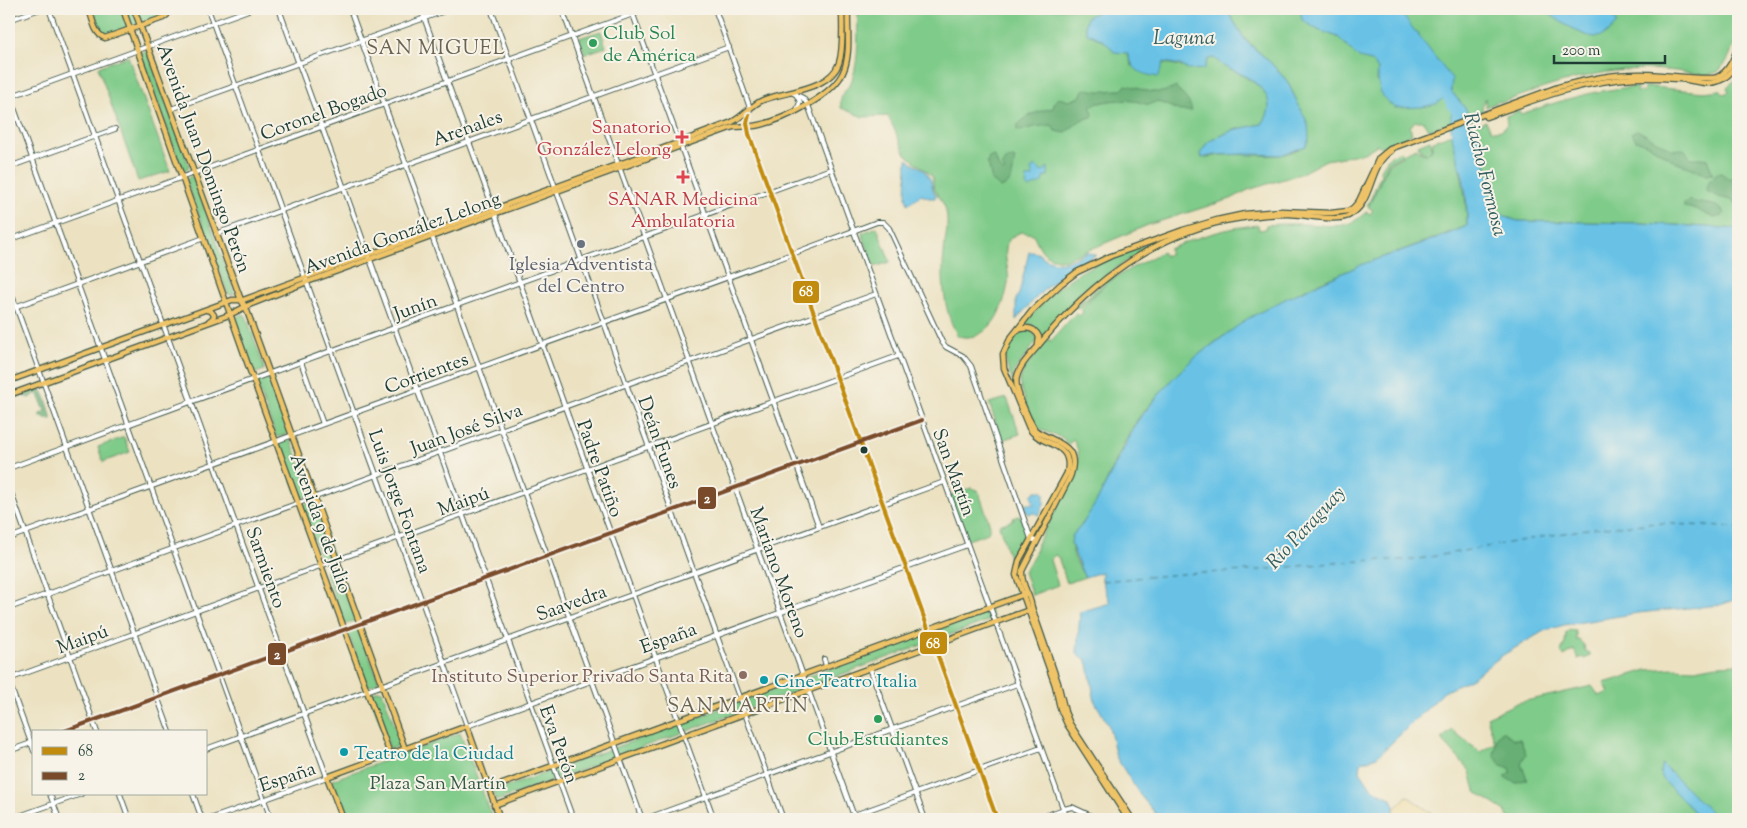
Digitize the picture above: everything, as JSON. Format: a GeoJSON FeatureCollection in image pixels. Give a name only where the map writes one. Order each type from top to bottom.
{"type":"FeatureCollection","features":[{"type":"Feature","properties":{"kind":"main road"},"geometry":{"type":"LineString","coordinates":[[89,9],[97,32],[101,37],[105,38],[140,26]]}},
{"type":"Feature","properties":{"kind":"main road","name":"Avenida Juan Domingo Perón"},"geometry":{"type":"LineString","coordinates":[[122,9],[227,302]]}},
{"type":"Feature","properties":{"kind":"main road","name":"Avenida Juan Domingo Perón"},"geometry":{"type":"LineString","coordinates":[[134,9],[241,300]]}},
{"type":"Feature","properties":{"kind":"main road","name":"Avenida Juan Domingo Perón"},"geometry":{"type":"LineString","coordinates":[[140,26],[163,18],[168,9]]}},
{"type":"Feature","properties":{"kind":"main road","name":"Avenida González Lelong"},"geometry":{"type":"LineString","coordinates":[[9,381],[227,302],[241,300],[306,280],[369,258],[728,126],[761,101],[815,86],[832,75],[837,69],[841,57],[842,9]]}},
{"type":"Feature","properties":{"kind":"main road","name":"Avenida González Lelong"},"geometry":{"type":"LineString","coordinates":[[728,126],[748,126],[766,123],[808,105],[835,86],[845,69],[848,9]]}},
{"type":"Feature","properties":{"kind":"main road"},"geometry":{"type":"LineString","coordinates":[[1476,119],[1558,87],[1599,77],[1642,74],[1704,78],[1717,77],[1727,70],[1738,50]]}},
{"type":"Feature","properties":{"kind":"main road"},"geometry":{"type":"LineString","coordinates":[[1128,819],[1067,724],[1060,708],[1055,685],[1022,582],[1022,571],[1034,540],[1067,473],[1068,462],[1058,446],[1040,439],[1032,433],[1004,368],[1002,358],[1004,350],[1016,331],[1041,301],[1077,272],[1111,256],[1183,230],[1224,218],[1262,212],[1305,213],[1341,218],[1350,215],[1360,206],[1380,163],[1388,154],[1442,131],[1552,93],[1591,83],[1636,78],[1718,82],[1732,71],[1738,60]]}},
{"type":"Feature","properties":{"kind":"main road"},"geometry":{"type":"LineString","coordinates":[[1034,540],[1070,477],[1072,468],[1072,457],[1067,448],[1058,441],[1035,430],[1017,390],[1016,382],[1019,372],[1038,347],[1066,314],[1092,289],[1125,264],[1154,248],[1194,230],[1243,217],[1305,213]]}},
{"type":"Feature","properties":{"kind":"main road","name":"Avenida González Lelong"},"geometry":{"type":"LineString","coordinates":[[9,395],[231,315],[306,280]]}},
{"type":"Feature","properties":{"kind":"main road","name":"Avenida 9 de Julio"},"geometry":{"type":"LineString","coordinates":[[241,300],[246,308],[404,749]]}},
{"type":"Feature","properties":{"kind":"main road","name":"Avenida 9 de Julio"},"geometry":{"type":"LineString","coordinates":[[227,302],[390,754]]}},
{"type":"Feature","properties":{"kind":"main road"},"geometry":{"type":"LineString","coordinates":[[203,325],[213,317],[212,312],[207,310]]}},
{"type":"Feature","properties":{"kind":"main road"},"geometry":{"type":"LineString","coordinates":[[1016,331],[1026,327],[1034,330],[1039,337],[1038,347]]}},
{"type":"Feature","properties":{"kind":"main road"},"geometry":{"type":"LineString","coordinates":[[489,789],[1025,594]]}},
{"type":"Feature","properties":{"kind":"main road"},"geometry":{"type":"LineString","coordinates":[[494,805],[1030,609]]}},
{"type":"Feature","properties":{"kind":"main road"},"geometry":{"type":"LineString","coordinates":[[1030,609],[1058,683],[1070,724],[1132,819]]}},
{"type":"Feature","properties":{"kind":"main road","name":"España"},"geometry":{"type":"LineString","coordinates":[[327,777],[467,726]]}},
{"type":"Feature","properties":{"kind":"main road","name":"Luis Jorge Fontana"},"geometry":{"type":"LineString","coordinates":[[467,726],[500,819]]}},
{"type":"Feature","properties":{"kind":"main road","name":"Sarmiento"},"geometry":{"type":"LineString","coordinates":[[327,777],[343,819]]}},
{"type":"Feature","properties":{"kind":"street"},"geometry":{"type":"LineString","coordinates":[[9,20],[40,9]]}},
{"type":"Feature","properties":{"kind":"street","name":"Sarmiento"},"geometry":{"type":"LineString","coordinates":[[49,9],[327,777]]}},
{"type":"Feature","properties":{"kind":"street","name":"Luis Jorge Fontana"},"geometry":{"type":"LineString","coordinates":[[208,9],[467,726]]}},
{"type":"Feature","properties":{"kind":"street"},"geometry":{"type":"LineString","coordinates":[[251,9],[9,96],[271,819]]}},
{"type":"Feature","properties":{"kind":"street","name":"Eva Perón"},"geometry":{"type":"LineString","coordinates":[[279,9],[573,819]]}},
{"type":"Feature","properties":{"kind":"street"},"geometry":{"type":"LineString","coordinates":[[350,9],[614,744],[644,819],[1017,684]]}},
{"type":"Feature","properties":{"kind":"street","name":"Padre Patiño"},"geometry":{"type":"LineString","coordinates":[[420,9],[714,819]]}},
{"type":"Feature","properties":{"kind":"street"},"geometry":{"type":"LineString","coordinates":[[171,109],[450,9]]}},
{"type":"Feature","properties":{"kind":"street","name":"Deán Funes"},"geometry":{"type":"LineString","coordinates":[[491,9],[783,819]]}},
{"type":"Feature","properties":{"kind":"street","name":"Mariano Moreno"},"geometry":{"type":"LineString","coordinates":[[562,9],[855,817]]}},
{"type":"Feature","properties":{"kind":"street","name":"Coronel Bogado"},"geometry":{"type":"LineString","coordinates":[[9,240],[572,36],[632,11],[647,9]]}},
{"type":"Feature","properties":{"kind":"street"},"geometry":{"type":"LineString","coordinates":[[715,9],[750,108],[748,126],[770,192],[997,819]]}},
{"type":"Feature","properties":{"kind":"street"},"geometry":{"type":"LineString","coordinates":[[632,11],[819,527]]}},
{"type":"Feature","properties":{"kind":"street","name":"Arenales"},"geometry":{"type":"LineString","coordinates":[[216,234],[343,186],[729,47]]}},
{"type":"Feature","properties":{"kind":"street"},"geometry":{"type":"LineString","coordinates":[[788,92],[795,93],[803,98],[808,105]]}},
{"type":"Feature","properties":{"kind":"street"},"geometry":{"type":"LineString","coordinates":[[795,93],[800,102],[797,110]]}},
{"type":"Feature","properties":{"kind":"street","name":"San Martín"},"geometry":{"type":"LineString","coordinates":[[808,105],[1067,819]]}},
{"type":"Feature","properties":{"kind":"street"},"geometry":{"type":"LineString","coordinates":[[9,167],[115,129]]}},
{"type":"Feature","properties":{"kind":"street","name":"Junín"},"geometry":{"type":"LineString","coordinates":[[9,468],[831,169]]}},
{"type":"Feature","properties":{"kind":"street","name":"Corrientes"},"geometry":{"type":"LineString","coordinates":[[9,538],[877,222],[886,224],[942,342],[946,347],[963,356],[971,366],[1034,540]]}},
{"type":"Feature","properties":{"kind":"street"},"geometry":{"type":"LineString","coordinates":[[9,309],[204,238]]}},
{"type":"Feature","properties":{"kind":"street"},"geometry":{"type":"LineString","coordinates":[[9,287],[169,730]]}},
{"type":"Feature","properties":{"kind":"street","name":"Juan José Silva"},"geometry":{"type":"LineString","coordinates":[[9,608],[876,294]]}},
{"type":"Feature","properties":{"kind":"street","name":"Maipú"},"geometry":{"type":"LineString","coordinates":[[9,681],[259,588],[898,356]]}},
{"type":"Feature","properties":{"kind":"street"},"geometry":{"type":"LineString","coordinates":[[301,362],[323,424]]}},
{"type":"Feature","properties":{"kind":"street"},"geometry":{"type":"LineString","coordinates":[[68,730],[922,420]]}},
{"type":"Feature","properties":{"kind":"street","name":"Saavedra"},"geometry":{"type":"LineString","coordinates":[[208,748],[944,482]]}},
{"type":"Feature","properties":{"kind":"street"},"geometry":{"type":"LineString","coordinates":[[9,487],[96,730]]}},
{"type":"Feature","properties":{"kind":"street","name":"España"},"geometry":{"type":"LineString","coordinates":[[467,726],[967,545]]}},
{"type":"Feature","properties":{"kind":"street"},"geometry":{"type":"LineString","coordinates":[[824,659],[826,666]]}},
{"type":"Feature","properties":{"kind":"street"},"geometry":{"type":"LineString","coordinates":[[870,668],[925,819]]}},
{"type":"Feature","properties":{"kind":"street"},"geometry":{"type":"LineString","coordinates":[[9,681],[32,742],[9,751]]}},
{"type":"Feature","properties":{"kind":"street"},"geometry":{"type":"LineString","coordinates":[[843,819],[855,817],[915,793],[1040,748]]}},
{"type":"Feature","properties":{"kind":"street","name":"España"},"geometry":{"type":"LineString","coordinates":[[210,819],[327,777]]}},
{"type":"Feature","properties":{"kind":"street"},"geometry":{"type":"LineString","coordinates":[[51,796],[59,819]]}},
{"type":"Feature","properties":{"kind":"street"},"geometry":{"type":"LineString","coordinates":[[11,819],[75,796]]}},
{"type":"Feature","properties":{"kind":"street"},"geometry":{"type":"LineString","coordinates":[[121,796],[129,819]]}},
{"type":"Feature","properties":{"kind":"street"},"geometry":{"type":"LineString","coordinates":[[193,796],[202,819]]}},
{"type":"Feature","properties":{"kind":"street"},"geometry":{"type":"LineString","coordinates":[[1036,819],[1072,807],[1098,819]]}},
{"type":"Feature","properties":{"kind":"green space"},"geometry":{"type":"Polygon","coordinates":[[[93,9],[164,9],[164,11],[160,16],[107,35],[102,33],[93,9]]]}},
{"type":"Feature","properties":{"kind":"green space"},"geometry":{"type":"Polygon","coordinates":[[[858,9],[1103,9],[1098,12],[1087,33],[1127,53],[1132,66],[1168,64],[1189,70],[1208,59],[1214,58],[1256,84],[1264,92],[1269,101],[1269,112],[1262,124],[1233,130],[1208,142],[1200,154],[1206,158],[1224,155],[1280,155],[1306,146],[1308,124],[1287,81],[1244,38],[1226,9],[1300,9],[1303,20],[1318,30],[1338,37],[1371,61],[1378,69],[1377,81],[1445,94],[1456,112],[1458,120],[1429,130],[1423,121],[1415,121],[1410,127],[1412,134],[1381,147],[1377,145],[1364,153],[1326,160],[1300,174],[1248,190],[1231,199],[1148,225],[1065,260],[1048,256],[1041,250],[1033,234],[1021,232],[1011,238],[1007,245],[1008,283],[999,313],[986,330],[978,335],[969,337],[958,336],[949,317],[943,285],[947,217],[944,205],[934,188],[932,176],[906,154],[888,116],[863,117],[841,108],[841,99],[855,71],[858,44],[858,9]]]}},
{"type":"Feature","properties":{"kind":"green space"},"geometry":{"type":"Polygon","coordinates":[[[1398,9],[1542,9],[1559,20],[1613,16],[1601,9],[1738,9],[1738,37],[1727,61],[1718,72],[1707,75],[1642,69],[1605,72],[1570,80],[1500,103],[1499,101],[1486,107],[1485,98],[1482,107],[1483,111],[1468,117],[1466,109],[1451,91],[1398,9]]]}},
{"type":"Feature","properties":{"kind":"green space","name":"Club Sol de América"},"geometry":{"type":"Polygon","coordinates":[[[601,31],[606,47],[585,54],[579,38],[601,31]]]}},
{"type":"Feature","properties":{"kind":"green space"},"geometry":{"type":"Polygon","coordinates":[[[143,51],[148,53],[189,166],[187,170],[182,169],[141,55],[143,51]]]}},
{"type":"Feature","properties":{"kind":"green space"},"geometry":{"type":"Polygon","coordinates":[[[128,56],[170,171],[138,181],[98,67],[128,56]]]}},
{"type":"Feature","properties":{"kind":"green space"},"geometry":{"type":"Polygon","coordinates":[[[1738,75],[1738,229],[1642,223],[1518,221],[1504,215],[1493,206],[1490,197],[1490,181],[1484,150],[1471,126],[1486,121],[1491,130],[1500,130],[1507,124],[1506,116],[1519,111],[1521,114],[1578,96],[1622,88],[1637,87],[1637,92],[1644,92],[1644,87],[1704,92],[1720,90],[1723,94],[1729,92],[1727,87],[1738,75]]]}},
{"type":"Feature","properties":{"kind":"green space"},"geometry":{"type":"Polygon","coordinates":[[[1126,85],[1157,92],[1163,92],[1176,87],[1187,100],[1192,111],[1180,111],[1157,101],[1149,105],[1127,100],[1112,101],[1090,106],[1093,113],[1092,117],[1081,120],[1065,133],[1055,131],[1052,125],[1017,130],[1017,126],[1029,116],[1053,108],[1055,101],[1059,98],[1069,101],[1080,97],[1083,90],[1122,90],[1126,85]]]}},
{"type":"Feature","properties":{"kind":"green space"},"geometry":{"type":"Polygon","coordinates":[[[1637,130],[1673,150],[1685,150],[1690,158],[1707,159],[1713,174],[1706,175],[1677,163],[1649,145],[1636,140],[1631,133],[1637,130]]]}},
{"type":"Feature","properties":{"kind":"green space"},"geometry":{"type":"Polygon","coordinates":[[[1452,134],[1464,191],[1467,226],[1344,272],[1304,290],[1265,310],[1228,333],[1193,360],[1162,391],[1137,420],[1096,502],[1073,535],[1073,551],[1085,577],[1067,583],[1058,557],[1055,555],[1050,560],[1058,585],[1032,595],[1024,572],[1035,553],[1037,544],[1073,479],[1078,464],[1078,449],[1073,440],[1068,445],[1063,438],[1038,429],[1027,406],[1019,382],[1024,369],[1048,339],[1051,341],[1076,313],[1079,316],[1083,312],[1081,308],[1106,284],[1078,308],[1076,306],[1116,273],[1117,275],[1107,283],[1162,252],[1165,256],[1170,253],[1169,249],[1224,230],[1258,225],[1259,230],[1266,229],[1266,225],[1301,224],[1335,226],[1351,223],[1366,212],[1370,214],[1373,210],[1366,204],[1370,200],[1381,174],[1380,170],[1389,157],[1401,151],[1402,155],[1389,162],[1378,186],[1390,163],[1403,156],[1402,154],[1417,148],[1421,153],[1427,154],[1421,151],[1418,145],[1430,140],[1432,147],[1429,153],[1432,149],[1433,141],[1452,134]]]}},
{"type":"Feature","properties":{"kind":"green space"},"geometry":{"type":"Polygon","coordinates":[[[989,157],[995,157],[998,166],[1003,172],[1005,171],[1002,166],[1007,160],[1015,159],[1011,180],[1000,188],[991,181],[987,162],[989,157]]]}},
{"type":"Feature","properties":{"kind":"green space"},"geometry":{"type":"Polygon","coordinates":[[[1717,173],[1721,173],[1728,178],[1736,178],[1738,175],[1738,187],[1734,189],[1738,195],[1738,205],[1731,200],[1706,191],[1708,182],[1717,173]]]}},
{"type":"Feature","properties":{"kind":"green space"},"geometry":{"type":"Polygon","coordinates":[[[190,176],[194,179],[234,291],[233,295],[228,294],[186,180],[190,176]]]}},
{"type":"Feature","properties":{"kind":"green space"},"geometry":{"type":"Polygon","coordinates":[[[1691,200],[1714,205],[1724,213],[1722,216],[1714,218],[1695,209],[1684,207],[1684,203],[1691,200]]]}},
{"type":"Feature","properties":{"kind":"green space"},"geometry":{"type":"Polygon","coordinates":[[[877,227],[890,262],[874,267],[862,233],[877,227]]]}},
{"type":"Feature","properties":{"kind":"green space"},"geometry":{"type":"Polygon","coordinates":[[[1160,240],[1162,241],[1127,260],[1097,282],[1069,307],[1043,337],[1034,326],[1025,323],[1052,293],[1074,276],[1110,258],[1160,240]]]}},
{"type":"Feature","properties":{"kind":"green space"},"geometry":{"type":"Polygon","coordinates":[[[243,314],[246,316],[264,367],[264,370],[256,373],[252,371],[234,320],[243,314]]]}},
{"type":"Feature","properties":{"kind":"green space"},"geometry":{"type":"Polygon","coordinates":[[[1026,330],[1034,333],[1037,341],[1014,371],[1013,382],[1006,362],[1007,351],[1017,333],[1026,330]]]}},
{"type":"Feature","properties":{"kind":"green space"},"geometry":{"type":"Polygon","coordinates":[[[268,378],[287,431],[287,434],[279,437],[276,436],[257,384],[260,380],[268,378]]]}},
{"type":"Feature","properties":{"kind":"green space"},"geometry":{"type":"Polygon","coordinates":[[[35,388],[41,389],[43,392],[51,420],[45,419],[44,416],[40,417],[40,414],[45,411],[38,394],[29,398],[24,396],[16,397],[16,394],[35,388]]]}},
{"type":"Feature","properties":{"kind":"green space"},"geometry":{"type":"Polygon","coordinates":[[[1007,398],[1020,434],[1002,440],[989,403],[1007,398]]]}},
{"type":"Feature","properties":{"kind":"green space"},"geometry":{"type":"Polygon","coordinates":[[[124,437],[130,452],[103,462],[98,447],[124,437]]]}},
{"type":"Feature","properties":{"kind":"green space"},"geometry":{"type":"Polygon","coordinates":[[[291,440],[311,492],[310,495],[302,498],[298,496],[280,445],[283,441],[291,440]]]}},
{"type":"Feature","properties":{"kind":"green space"},"geometry":{"type":"Polygon","coordinates":[[[971,488],[978,490],[990,525],[988,533],[965,541],[949,496],[971,488]]]}},
{"type":"Feature","properties":{"kind":"green space"},"geometry":{"type":"Polygon","coordinates":[[[313,502],[333,555],[325,561],[320,558],[302,508],[305,504],[313,502]]]}},
{"type":"Feature","properties":{"kind":"green space"},"geometry":{"type":"Polygon","coordinates":[[[1020,515],[1027,533],[1011,564],[999,525],[1014,520],[1013,518],[1020,515]]]}},
{"type":"Feature","properties":{"kind":"green space"},"geometry":{"type":"Polygon","coordinates":[[[336,565],[356,618],[347,624],[344,623],[325,571],[328,567],[336,565]]]}},
{"type":"Feature","properties":{"kind":"green space"},"geometry":{"type":"Polygon","coordinates":[[[990,610],[993,619],[496,801],[493,792],[990,610]]]}},
{"type":"Feature","properties":{"kind":"green space"},"geometry":{"type":"Polygon","coordinates":[[[359,628],[378,680],[378,683],[370,686],[367,685],[348,633],[350,630],[359,628]]]}},
{"type":"Feature","properties":{"kind":"green space"},"geometry":{"type":"Polygon","coordinates":[[[1569,630],[1576,631],[1576,640],[1579,640],[1584,645],[1585,651],[1590,653],[1590,656],[1578,659],[1574,650],[1564,656],[1561,652],[1565,643],[1566,633],[1569,630]]]}},
{"type":"Feature","properties":{"kind":"green space"},"geometry":{"type":"Polygon","coordinates":[[[1738,664],[1738,819],[1509,819],[1504,810],[1477,793],[1470,771],[1441,739],[1452,730],[1480,752],[1495,743],[1487,717],[1517,703],[1592,686],[1599,696],[1609,692],[1604,683],[1647,670],[1695,669],[1738,664]]]}},
{"type":"Feature","properties":{"kind":"green space"},"geometry":{"type":"Polygon","coordinates":[[[379,690],[382,691],[401,743],[400,746],[390,749],[370,696],[371,693],[379,690]]]}},
{"type":"Feature","properties":{"kind":"green space"},"geometry":{"type":"Polygon","coordinates":[[[1502,731],[1514,739],[1520,739],[1526,754],[1521,763],[1527,779],[1516,783],[1504,777],[1511,772],[1510,768],[1501,765],[1494,755],[1497,737],[1502,731]]]}},
{"type":"Feature","properties":{"kind":"green space","name":"Plaza San Martín"},"geometry":{"type":"Polygon","coordinates":[[[460,733],[493,819],[347,819],[332,780],[460,733]]]}},
{"type":"Feature","properties":{"kind":"sand"},"geometry":{"type":"Polygon","coordinates":[[[1407,796],[1440,819],[1401,819],[1394,814],[1394,809],[1407,796]]]}},
{"type":"Feature","properties":{"kind":"water","name":"Laguna"},"geometry":{"type":"Polygon","coordinates":[[[1103,9],[1226,9],[1246,41],[1271,63],[1287,81],[1308,124],[1309,138],[1306,146],[1281,155],[1215,155],[1202,158],[1200,154],[1208,142],[1233,130],[1262,124],[1269,108],[1266,95],[1249,78],[1223,66],[1214,58],[1208,59],[1204,69],[1189,70],[1180,65],[1164,62],[1158,77],[1138,71],[1127,53],[1114,52],[1102,40],[1087,33],[1085,25],[1087,17],[1103,9]]]}},
{"type":"Feature","properties":{"kind":"water","name":"Río Paraguay"},"geometry":{"type":"Polygon","coordinates":[[[1300,9],[1398,9],[1452,79],[1451,91],[1466,109],[1474,134],[1481,143],[1490,182],[1489,196],[1494,208],[1508,218],[1518,221],[1642,223],[1738,229],[1738,597],[1720,605],[1638,613],[1564,625],[1544,631],[1503,655],[1472,678],[1444,692],[1377,757],[1361,762],[1360,771],[1372,789],[1392,799],[1394,814],[1401,819],[1160,819],[1140,795],[1116,757],[1109,726],[1095,702],[1088,664],[1086,659],[1080,657],[1077,653],[1080,612],[1110,603],[1102,581],[1102,572],[1085,577],[1083,574],[1071,544],[1072,536],[1082,525],[1098,499],[1138,420],[1173,378],[1193,359],[1247,319],[1287,298],[1363,264],[1467,226],[1465,189],[1452,135],[1451,116],[1453,107],[1446,96],[1436,104],[1423,107],[1395,108],[1380,91],[1378,69],[1371,61],[1359,58],[1338,37],[1318,30],[1302,20],[1300,9]]]}},
{"type":"Feature","properties":{"kind":"water"},"geometry":{"type":"Polygon","coordinates":[[[1542,9],[1601,9],[1613,16],[1617,23],[1604,35],[1598,37],[1591,36],[1569,27],[1542,9]]]}},
{"type":"Feature","properties":{"kind":"water"},"geometry":{"type":"Polygon","coordinates":[[[907,159],[927,174],[936,195],[935,198],[921,195],[908,204],[906,198],[907,159]]]}},
{"type":"Feature","properties":{"kind":"water"},"geometry":{"type":"Polygon","coordinates":[[[1033,167],[1037,167],[1042,172],[1048,167],[1048,176],[1045,176],[1043,182],[1029,188],[1026,186],[1027,178],[1033,177],[1031,170],[1033,167]]]}},
{"type":"Feature","properties":{"kind":"water"},"geometry":{"type":"Polygon","coordinates":[[[1029,252],[1037,253],[1046,259],[1057,262],[1067,261],[1087,252],[1096,255],[1072,268],[1052,283],[1016,320],[1016,299],[1019,294],[1029,252]]]}},
{"type":"Feature","properties":{"kind":"water"},"geometry":{"type":"Polygon","coordinates":[[[1036,491],[1044,493],[1044,504],[1039,515],[1029,514],[1024,504],[1034,504],[1031,495],[1036,491]]]}},
{"type":"Feature","properties":{"kind":"water"},"geometry":{"type":"Polygon","coordinates":[[[1662,764],[1718,819],[1701,819],[1664,781],[1660,772],[1662,764]]]}},
{"type":"Feature","properties":{"kind":"waterway","name":"Riacho Formosa"},"geometry":{"type":"LineString","coordinates":[[1442,91],[1457,116]]}},
{"type":"Feature","properties":{"kind":"ferry route"},"geometry":{"type":"LineString","coordinates":[[1102,581],[1376,560],[1413,560],[1592,528],[1657,523],[1738,528]]}},
{"type":"Feature","properties":{"kind":"transit line","name":"68"},"geometry":{"type":"LineString","coordinates":[[749,115],[747,123],[749,134],[997,819]]}},
{"type":"Feature","properties":{"kind":"transit line","name":"2"},"geometry":{"type":"LineString","coordinates":[[68,730],[922,420]]}},
{"type":"Feature","properties":{"kind":"place","name":"Club Sol de América"},"geometry":{"type":"Point","coordinates":[593,43]}},
{"type":"Feature","properties":{"kind":"place","name":"Sanatorio González Lelong"},"geometry":{"type":"Point","coordinates":[682,137]}},
{"type":"Feature","properties":{"kind":"place","name":"SANAR Medicina Ambulatoria"},"geometry":{"type":"Point","coordinates":[683,177]}},
{"type":"Feature","properties":{"kind":"place","name":"Iglesia Adventista del Centro"},"geometry":{"type":"Point","coordinates":[581,244]}},
{"type":"Feature","properties":{"kind":"place","name":"Instituto Superior Privado Santa Rita"},"geometry":{"type":"Point","coordinates":[743,675]}},
{"type":"Feature","properties":{"kind":"place","name":"Cine-Teatro Italia"},"geometry":{"type":"Point","coordinates":[764,680]}},
{"type":"Feature","properties":{"kind":"place","name":"Club Estudiantes"},"geometry":{"type":"Point","coordinates":[878,719]}},
{"type":"Feature","properties":{"kind":"place","name":"Teatro de la Ciudad"},"geometry":{"type":"Point","coordinates":[344,752]}},
{"type":"Feature","properties":{"kind":"district","name":"SAN MIGUEL"},"geometry":{"type":"Point","coordinates":[436,47]}},
{"type":"Feature","properties":{"kind":"district","name":"SAN MARTÍN"},"geometry":{"type":"Point","coordinates":[738,705]}}]}
